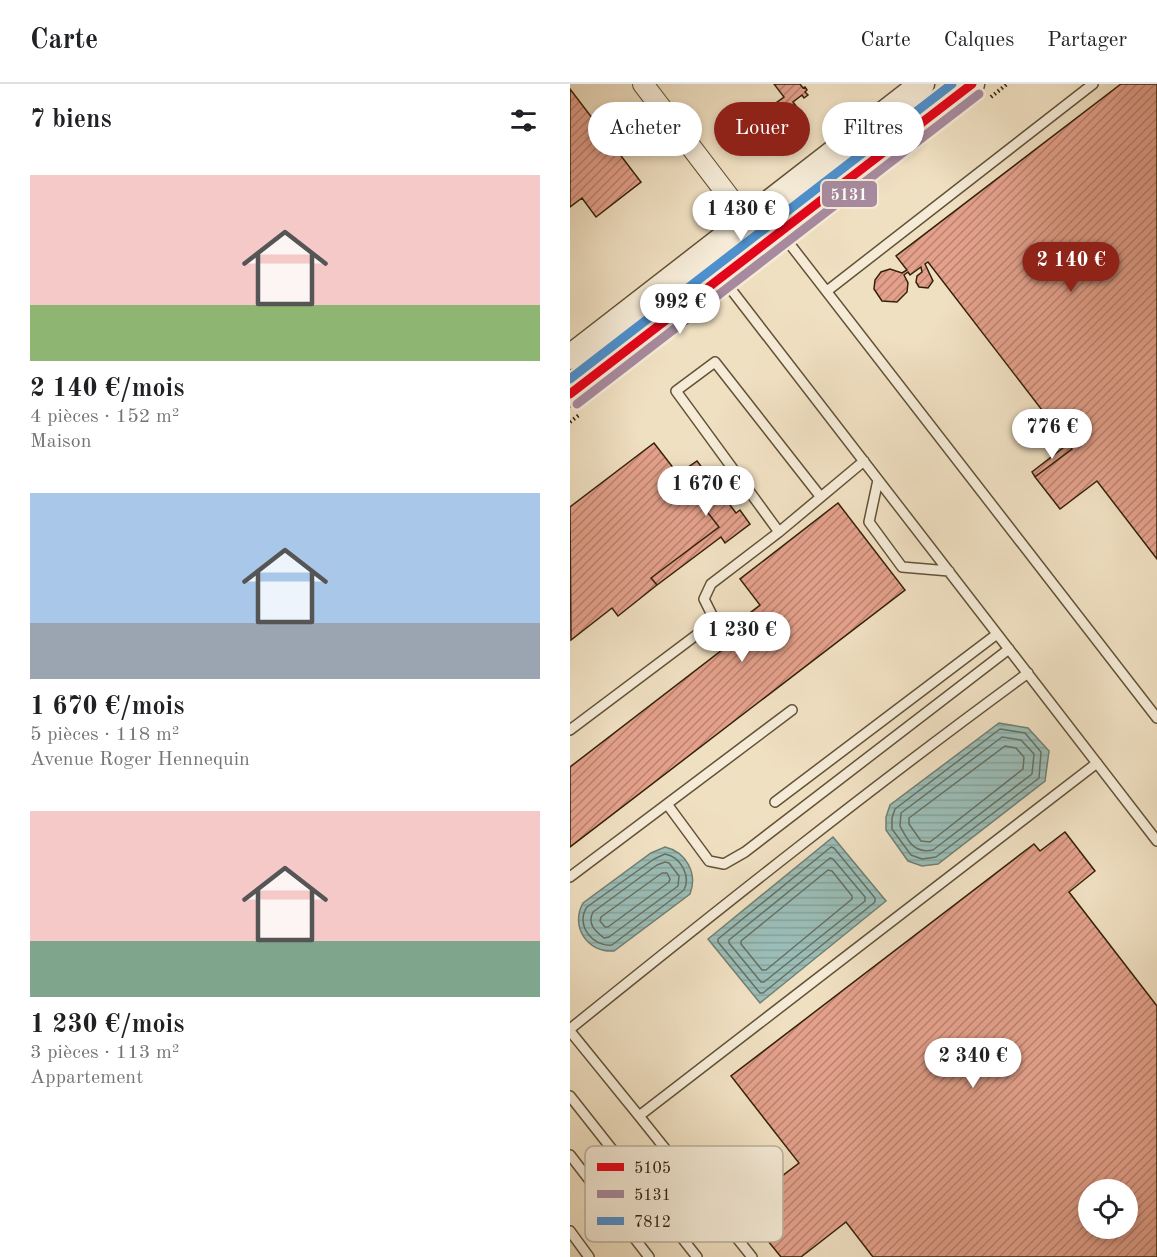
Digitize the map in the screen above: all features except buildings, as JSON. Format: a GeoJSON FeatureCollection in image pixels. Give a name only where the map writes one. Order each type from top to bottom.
{"type":"FeatureCollection","features":[{"type":"Feature","properties":{"kind":"street"},"geometry":{"type":"LineString","coordinates":[[643,84],[747,219],[773,238]]}},
{"type":"Feature","properties":{"kind":"street"},"geometry":{"type":"LineString","coordinates":[[570,357],[922,84]]}},
{"type":"Feature","properties":{"kind":"street"},"geometry":{"type":"LineString","coordinates":[[570,393],[972,84]]}},
{"type":"Feature","properties":{"kind":"lane"},"geometry":{"type":"LineString","coordinates":[[827,291],[1093,84]]}},
{"type":"Feature","properties":{"kind":"lane"},"geometry":{"type":"LineString","coordinates":[[773,238],[827,291],[1157,718]]}},
{"type":"Feature","properties":{"kind":"lane"},"geometry":{"type":"LineString","coordinates":[[722,277],[1157,841]]}},
{"type":"Feature","properties":{"kind":"lane"},"geometry":{"type":"LineString","coordinates":[[779,532],[676,391],[715,362],[820,496]]}},
{"type":"Feature","properties":{"kind":"lane"},"geometry":{"type":"LineString","coordinates":[[570,730],[715,621],[704,599],[711,584],[779,532],[864,461]]}},
{"type":"Feature","properties":{"kind":"lane"},"geometry":{"type":"LineString","coordinates":[[878,480],[869,522],[902,567],[949,571]]}},
{"type":"Feature","properties":{"kind":"lane"},"geometry":{"type":"LineString","coordinates":[[775,802],[997,634]]}},
{"type":"Feature","properties":{"kind":"lane"},"geometry":{"type":"LineString","coordinates":[[667,804],[709,861],[724,864],[754,845],[1009,649]]}},
{"type":"Feature","properties":{"kind":"lane"},"geometry":{"type":"LineString","coordinates":[[663,1146],[570,1030],[678,941],[966,718],[1028,674]]}},
{"type":"Feature","properties":{"kind":"lane"},"geometry":{"type":"LineString","coordinates":[[570,876],[792,710]]}},
{"type":"Feature","properties":{"kind":"lane"},"geometry":{"type":"LineString","coordinates":[[639,1116],[1097,763]]}},
{"type":"Feature","properties":{"kind":"lane"},"geometry":{"type":"LineString","coordinates":[[570,1096],[609,1146]]}},
{"type":"Feature","properties":{"kind":"lane"},"geometry":{"type":"LineString","coordinates":[[570,1155],[585,1174]]}},
{"type":"Feature","properties":{"kind":"lane"},"geometry":{"type":"LineString","coordinates":[[570,1232],[589,1257]]}},
{"type":"Feature","properties":{"kind":"lane"},"geometry":{"type":"LineString","coordinates":[[637,1242],[649,1257]]}},
{"type":"Feature","properties":{"kind":"lane"},"geometry":{"type":"LineString","coordinates":[[685,1242],[697,1257]]}},
{"type":"Feature","properties":{"kind":"lane"},"geometry":{"type":"LineString","coordinates":[[740,1242],[752,1257]]}},
{"type":"Feature","properties":{"kind":"water"},"geometry":{"type":"Polygon","coordinates":[[[999,723],[1028,728],[1049,751],[1045,781],[938,864],[922,866],[908,861],[886,830],[886,817],[890,805],[999,723]]]}},
{"type":"Feature","properties":{"kind":"water"},"geometry":{"type":"Polygon","coordinates":[[[833,837],[886,901],[760,1003],[708,939],[833,837]]]}},
{"type":"Feature","properties":{"kind":"water"},"geometry":{"type":"Polygon","coordinates":[[[665,847],[679,854],[688,864],[692,879],[690,894],[614,951],[596,948],[589,943],[580,929],[579,912],[583,903],[651,853],[665,847]]]}},
{"type":"Feature","properties":{"kind":"transit line","name":"7812"},"geometry":{"type":"LineString","coordinates":[[570,379],[952,84]]}},
{"type":"Feature","properties":{"kind":"transit line","name":"5105"},"geometry":{"type":"LineString","coordinates":[[570,394],[972,84]]}},
{"type":"Feature","properties":{"kind":"transit line","name":"5131"},"geometry":{"type":"LineString","coordinates":[[577,404],[979,94]]}}]}
